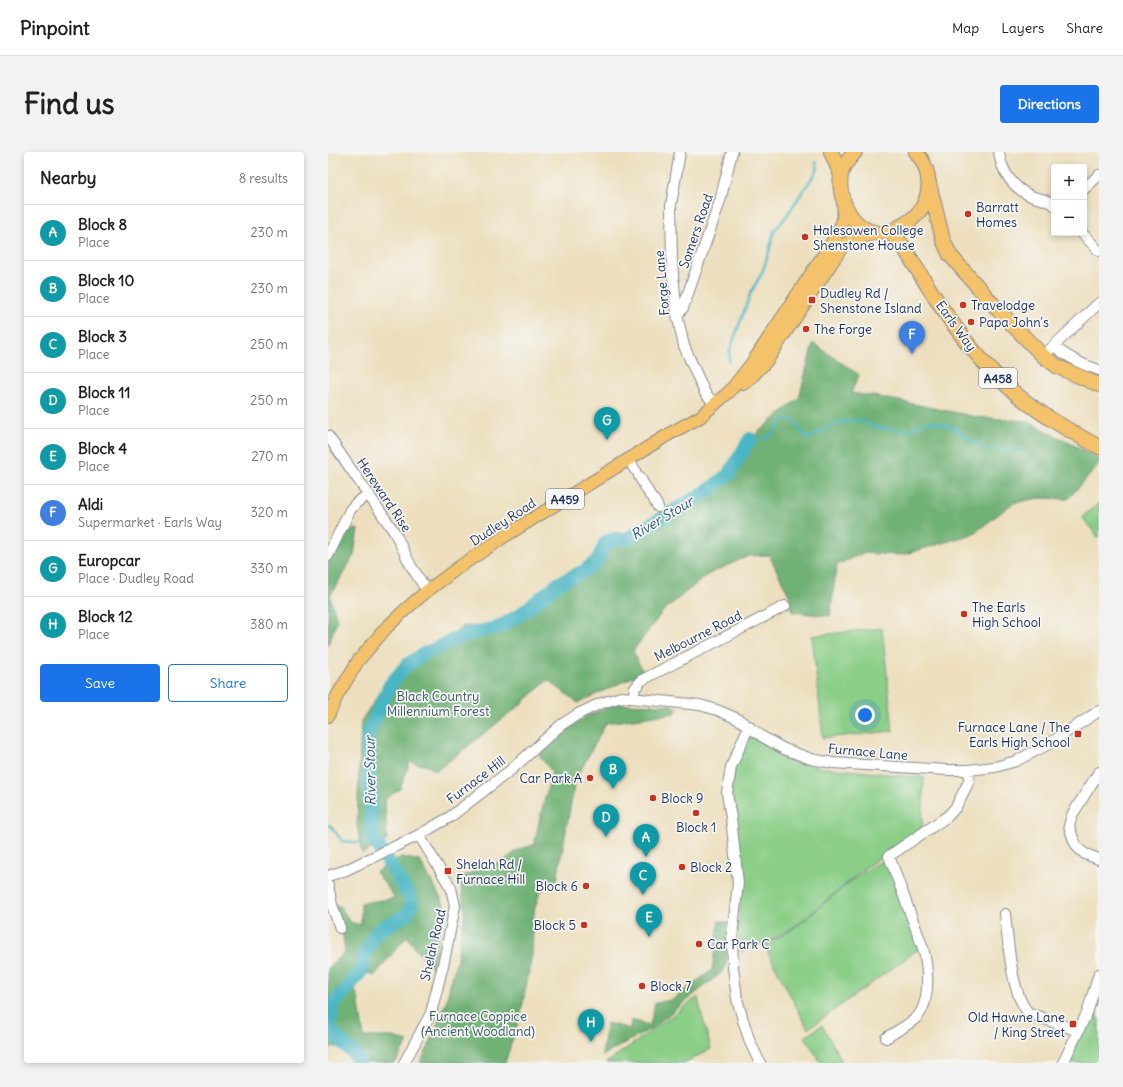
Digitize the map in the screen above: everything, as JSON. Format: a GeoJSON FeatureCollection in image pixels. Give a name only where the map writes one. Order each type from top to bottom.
{"type":"FeatureCollection","features":[{"type":"Feature","properties":{"kind":"highway","name":"A458"},"geometry":{"type":"LineString","coordinates":[[831,152],[841,175]]}},
{"type":"Feature","properties":{"kind":"highway","name":"A458"},"geometry":{"type":"LineString","coordinates":[[855,152],[844,165],[841,175],[841,194],[843,201],[848,212],[859,224],[868,229],[884,233]]}},
{"type":"Feature","properties":{"kind":"highway"},"geometry":{"type":"LineString","coordinates":[[918,153],[924,164],[943,240],[950,255],[999,311],[1043,356],[1058,367],[1099,385]]}},
{"type":"Feature","properties":{"kind":"highway"},"geometry":{"type":"LineString","coordinates":[[884,233],[909,222],[921,211],[927,198],[928,179]]}},
{"type":"Feature","properties":{"kind":"highway","name":"Earls Way"},"geometry":{"type":"LineString","coordinates":[[884,233],[896,238],[903,246],[959,333],[990,370],[1035,409],[1061,427],[1099,447]]}},
{"type":"Feature","properties":{"kind":"main road","name":"A459"},"geometry":{"type":"LineString","coordinates":[[730,391],[752,363],[842,225],[845,214],[843,201]]}},
{"type":"Feature","properties":{"kind":"main road","name":"A459"},"geometry":{"type":"LineString","coordinates":[[730,391],[748,381],[768,359],[844,244],[861,236],[884,233]]}},
{"type":"Feature","properties":{"kind":"main road","name":"Dudley Road"},"geometry":{"type":"LineString","coordinates":[[328,716],[358,660],[386,628],[427,591],[505,536],[635,468],[671,433],[700,417],[730,391]]}},
{"type":"Feature","properties":{"kind":"street","name":"Forge Lane"},"geometry":{"type":"LineString","coordinates":[[680,152],[671,205],[672,264],[677,315],[684,346],[706,392],[715,404]]}},
{"type":"Feature","properties":{"kind":"street","name":"Somers Road"},"geometry":{"type":"LineString","coordinates":[[677,315],[683,308],[720,201],[732,152]]}},
{"type":"Feature","properties":{"kind":"street"},"geometry":{"type":"LineString","coordinates":[[999,152],[1000,162],[1010,181],[1030,196],[1051,203]]}},
{"type":"Feature","properties":{"kind":"street"},"geometry":{"type":"LineString","coordinates":[[1087,186],[1099,175]]}},
{"type":"Feature","properties":{"kind":"street"},"geometry":{"type":"LineString","coordinates":[[1085,236],[1099,251]]}},
{"type":"Feature","properties":{"kind":"street"},"geometry":{"type":"LineString","coordinates":[[1043,356],[1099,303]]}},
{"type":"Feature","properties":{"kind":"street"},"geometry":{"type":"LineString","coordinates":[[1054,346],[1065,355],[1099,370]]}},
{"type":"Feature","properties":{"kind":"street","name":"Hereward Rise"},"geometry":{"type":"LineString","coordinates":[[328,436],[395,532],[411,566],[427,591]]}},
{"type":"Feature","properties":{"kind":"street"},"geometry":{"type":"LineString","coordinates":[[635,468],[654,501]]}},
{"type":"Feature","properties":{"kind":"street"},"geometry":{"type":"LineString","coordinates":[[328,556],[350,510],[356,503],[369,494]]}},
{"type":"Feature","properties":{"kind":"street","name":"Melbourne Road"},"geometry":{"type":"LineString","coordinates":[[633,698],[635,688],[642,680],[785,606]]}},
{"type":"Feature","properties":{"kind":"street","name":"Furnace Hill"},"geometry":{"type":"LineString","coordinates":[[328,876],[346,870],[419,835],[450,817],[512,769],[561,725],[578,714],[599,704],[621,697],[633,698]]}},
{"type":"Feature","properties":{"kind":"street","name":"Furnace Lane"},"geometry":{"type":"LineString","coordinates":[[633,698],[700,705],[738,719],[763,737],[784,749],[811,759],[833,763],[947,770],[970,770],[995,767],[1016,761],[1047,745],[1099,711]]}},
{"type":"Feature","properties":{"kind":"street"},"geometry":{"type":"LineString","coordinates":[[749,726],[731,767],[727,793],[738,883],[732,938],[733,967],[737,999],[742,1020],[760,1063]]}},
{"type":"Feature","properties":{"kind":"street"},"geometry":{"type":"LineString","coordinates":[[886,1038],[918,1016],[925,998],[928,982],[926,958],[923,948],[889,856],[942,819],[956,807],[969,781],[970,770]]}},
{"type":"Feature","properties":{"kind":"street"},"geometry":{"type":"LineString","coordinates":[[1099,772],[1075,809],[1069,826],[1078,848],[1086,854],[1099,859]]}},
{"type":"Feature","properties":{"kind":"street","name":"Shelah Road"},"geometry":{"type":"LineString","coordinates":[[404,1063],[430,1013],[444,961],[456,906],[451,888],[419,835]]}},
{"type":"Feature","properties":{"kind":"street"},"geometry":{"type":"LineString","coordinates":[[328,885],[332,905],[340,928]]}},
{"type":"Feature","properties":{"kind":"street"},"geometry":{"type":"LineString","coordinates":[[1005,914],[1017,989],[1024,1008],[1029,1012],[1078,1031]]}},
{"type":"Feature","properties":{"kind":"street"},"geometry":{"type":"LineString","coordinates":[[1063,1063],[1087,1013],[1098,980]]}},
{"type":"Feature","properties":{"kind":"green space","name":"Black Country Millennium Forest"},"geometry":{"type":"Polygon","coordinates":[[[813,343],[859,375],[851,393],[879,397],[977,417],[1027,421],[1099,458],[1099,465],[1068,499],[1039,498],[1013,503],[973,534],[902,555],[863,553],[837,565],[830,616],[792,612],[790,597],[769,555],[748,556],[707,575],[663,611],[633,651],[643,672],[578,703],[548,680],[519,706],[436,771],[428,766],[410,762],[400,789],[385,799],[387,840],[362,854],[357,825],[361,721],[396,669],[464,626],[499,627],[521,614],[559,583],[584,571],[597,561],[595,553],[599,543],[627,534],[673,507],[709,490],[729,474],[750,439],[799,398],[813,343]]]}},
{"type":"Feature","properties":{"kind":"green space"},"geometry":{"type":"Polygon","coordinates":[[[1099,503],[1099,538],[1082,517],[1099,503]]]}},
{"type":"Feature","properties":{"kind":"green space"},"geometry":{"type":"Polygon","coordinates":[[[358,529],[354,555],[330,596],[337,621],[328,646],[328,561],[339,546],[347,531],[358,529]]]}},
{"type":"Feature","properties":{"kind":"green space"},"geometry":{"type":"Polygon","coordinates":[[[882,628],[893,731],[823,738],[812,636],[882,628]]]}},
{"type":"Feature","properties":{"kind":"green space","name":"Furnace Coppice (Ancient Woodland)"},"geometry":{"type":"Polygon","coordinates":[[[616,704],[669,705],[678,708],[675,713],[606,723],[575,781],[557,880],[540,892],[534,911],[532,955],[521,1013],[505,1063],[420,1063],[428,1048],[446,1002],[457,958],[465,912],[460,877],[505,860],[519,849],[534,845],[552,772],[539,755],[562,734],[586,716],[616,704]]]}},
{"type":"Feature","properties":{"kind":"green space"},"geometry":{"type":"Polygon","coordinates":[[[752,737],[759,739],[780,753],[802,763],[819,767],[924,778],[922,828],[862,870],[800,923],[775,938],[741,952],[738,934],[742,881],[732,793],[734,767],[746,741],[752,737]]]}},
{"type":"Feature","properties":{"kind":"green space"},"geometry":{"type":"Polygon","coordinates":[[[401,857],[420,861],[444,904],[433,969],[418,952],[407,936],[374,976],[362,970],[352,982],[358,998],[364,1037],[393,1037],[408,1042],[395,1063],[357,1063],[359,1059],[342,1046],[328,1048],[328,967],[345,952],[342,928],[335,905],[340,906],[350,922],[361,925],[361,903],[395,898],[376,872],[401,857]]]}},
{"type":"Feature","properties":{"kind":"green space"},"geometry":{"type":"Polygon","coordinates":[[[887,858],[920,948],[808,1029],[764,945],[791,930],[863,872],[887,858]]]}},
{"type":"Feature","properties":{"kind":"green space"},"geometry":{"type":"Polygon","coordinates":[[[719,921],[728,923],[726,964],[721,973],[652,1028],[602,1056],[607,1023],[630,1029],[631,1020],[650,1025],[655,1003],[672,1000],[712,970],[719,921]]]}},
{"type":"Feature","properties":{"kind":"green space"},"geometry":{"type":"Polygon","coordinates":[[[698,997],[711,1049],[684,1063],[606,1063],[698,997]]]}},
{"type":"Feature","properties":{"kind":"green space"},"geometry":{"type":"Polygon","coordinates":[[[1092,1015],[1099,1018],[1099,1063],[1067,1063],[1092,1015]]]}},
{"type":"Feature","properties":{"kind":"green space"},"geometry":{"type":"Polygon","coordinates":[[[822,1025],[843,1063],[821,1063],[805,1037],[822,1025]]]}},
{"type":"Feature","properties":{"kind":"waterway"},"geometry":{"type":"LineString","coordinates":[[729,362],[730,350],[751,292],[762,273],[774,231],[783,221],[818,169],[816,162]]}},
{"type":"Feature","properties":{"kind":"waterway"},"geometry":{"type":"LineString","coordinates":[[750,439],[760,441],[772,434],[786,418],[793,420],[806,438],[816,435],[841,422],[863,420],[872,427],[908,431],[922,423],[934,422],[956,428],[969,440],[988,449],[1025,451]]}},
{"type":"Feature","properties":{"kind":"waterway","name":"River Stour"},"geometry":{"type":"LineString","coordinates":[[357,1063],[359,1059],[329,1029],[334,1004],[362,970],[365,953],[377,931],[406,915],[412,904],[410,897],[372,836],[367,736],[390,685],[408,664],[426,653],[462,636],[499,627],[521,614],[559,583],[584,571],[597,561],[606,542],[615,539],[627,539],[709,490],[729,474],[750,439]]}},
{"type":"Feature","properties":{"kind":"waterway"},"geometry":{"type":"LineString","coordinates":[[328,825],[331,826],[342,841],[378,845]]}},
{"type":"Feature","properties":{"kind":"place","name":"Barratt Homes"},"geometry":{"type":"Point","coordinates":[968,214]}},
{"type":"Feature","properties":{"kind":"place","name":"Halesowen College Shenstone House"},"geometry":{"type":"Point","coordinates":[805,237]}},
{"type":"Feature","properties":{"kind":"place","name":"Dudley Rd / Shenstone Island"},"geometry":{"type":"Point","coordinates":[812,300]}},
{"type":"Feature","properties":{"kind":"place","name":"Travelodge"},"geometry":{"type":"Point","coordinates":[963,305]}},
{"type":"Feature","properties":{"kind":"place","name":"Papa John's"},"geometry":{"type":"Point","coordinates":[971,322]}},
{"type":"Feature","properties":{"kind":"place","name":"The Forge"},"geometry":{"type":"Point","coordinates":[806,329]}},
{"type":"Feature","properties":{"kind":"place","name":"Aldi"},"geometry":{"type":"Point","coordinates":[912,354]}},
{"type":"Feature","properties":{"kind":"place","name":"Europcar"},"geometry":{"type":"Point","coordinates":[607,440]}},
{"type":"Feature","properties":{"kind":"place","name":"The Earls High School"},"geometry":{"type":"Point","coordinates":[964,614]}},
{"type":"Feature","properties":{"kind":"place","name":"Furnace Lane / The Earls High School"},"geometry":{"type":"Point","coordinates":[1078,734]}},
{"type":"Feature","properties":{"kind":"place","name":"Car Park A"},"geometry":{"type":"Point","coordinates":[590,778]}},
{"type":"Feature","properties":{"kind":"place","name":"Block 10"},"geometry":{"type":"Point","coordinates":[613,789]}},
{"type":"Feature","properties":{"kind":"place","name":"Block 9"},"geometry":{"type":"Point","coordinates":[653,798]}},
{"type":"Feature","properties":{"kind":"place","name":"Block 1"},"geometry":{"type":"Point","coordinates":[696,813]}},
{"type":"Feature","properties":{"kind":"place","name":"Block 11"},"geometry":{"type":"Point","coordinates":[606,837]}},
{"type":"Feature","properties":{"kind":"place","name":"Block 8"},"geometry":{"type":"Point","coordinates":[646,857]}},
{"type":"Feature","properties":{"kind":"place","name":"Block 2"},"geometry":{"type":"Point","coordinates":[682,867]}},
{"type":"Feature","properties":{"kind":"place","name":"Shelah Rd / Furnace Hill"},"geometry":{"type":"Point","coordinates":[448,871]}},
{"type":"Feature","properties":{"kind":"place","name":"Block 6"},"geometry":{"type":"Point","coordinates":[586,886]}},
{"type":"Feature","properties":{"kind":"place","name":"Block 3"},"geometry":{"type":"Point","coordinates":[643,895]}},
{"type":"Feature","properties":{"kind":"place","name":"Block 5"},"geometry":{"type":"Point","coordinates":[584,925]}},
{"type":"Feature","properties":{"kind":"place","name":"Block 4"},"geometry":{"type":"Point","coordinates":[649,937]}},
{"type":"Feature","properties":{"kind":"place","name":"Car Park C"},"geometry":{"type":"Point","coordinates":[699,944]}},
{"type":"Feature","properties":{"kind":"place","name":"Block 7"},"geometry":{"type":"Point","coordinates":[642,986]}},
{"type":"Feature","properties":{"kind":"place","name":"Old Hawne Lane / King Street"},"geometry":{"type":"Point","coordinates":[1073,1024]}},
{"type":"Feature","properties":{"kind":"place","name":"Block 12"},"geometry":{"type":"Point","coordinates":[591,1042]}}]}
